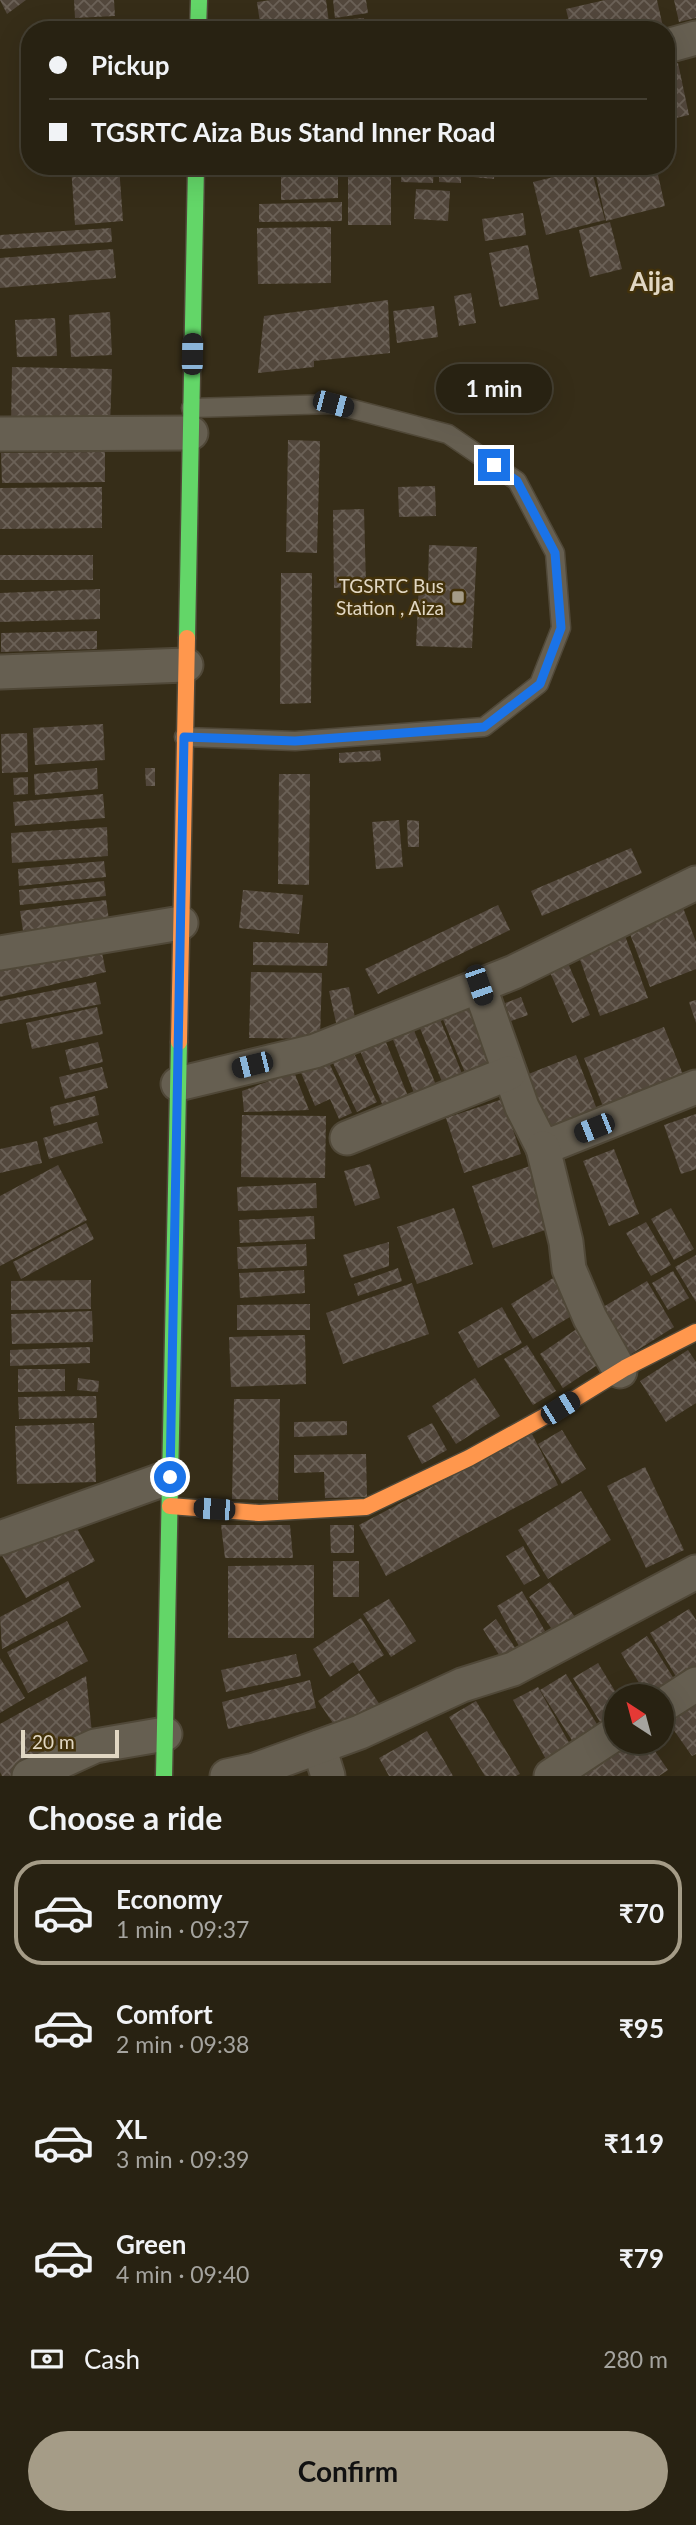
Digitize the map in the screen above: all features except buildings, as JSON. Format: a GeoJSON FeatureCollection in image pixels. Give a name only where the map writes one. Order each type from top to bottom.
{"type":"FeatureCollection","features":[{"type":"Feature","properties":{"kind":"main road"},"geometry":{"type":"LineString","coordinates":[[198,21],[199,0]]}},
{"type":"Feature","properties":{"kind":"main road"},"geometry":{"type":"LineString","coordinates":[[164,1776],[196,175]]}},
{"type":"Feature","properties":{"kind":"main road"},"geometry":{"type":"LineString","coordinates":[[170,1492],[259,1513],[366,1507],[469,1458],[560,1408],[620,1371],[696,1332]]}},
{"type":"Feature","properties":{"kind":"street"},"geometry":{"type":"LineString","coordinates":[[675,44],[696,38]]}},
{"type":"Feature","properties":{"kind":"street"},"geometry":{"type":"LineString","coordinates":[[0,434],[191,420]]}},
{"type":"Feature","properties":{"kind":"street"},"geometry":{"type":"LineString","coordinates":[[0,672],[186,666]]}},
{"type":"Feature","properties":{"kind":"street"},"geometry":{"type":"LineString","coordinates":[[178,1084],[315,1051],[514,972],[696,883]]}},
{"type":"Feature","properties":{"kind":"street"},"geometry":{"type":"LineString","coordinates":[[0,953],[181,923]]}},
{"type":"Feature","properties":{"kind":"street"},"geometry":{"type":"LineString","coordinates":[[479,985],[522,1107],[543,1149],[566,1242],[569,1269],[590,1318],[620,1371]]}},
{"type":"Feature","properties":{"kind":"street"},"geometry":{"type":"LineString","coordinates":[[347,1138],[509,1073]]}},
{"type":"Feature","properties":{"kind":"street"},"geometry":{"type":"LineString","coordinates":[[543,1149],[696,1087]]}},
{"type":"Feature","properties":{"kind":"street"},"geometry":{"type":"LineString","coordinates":[[0,1538],[170,1492]]}},
{"type":"Feature","properties":{"kind":"street"},"geometry":{"type":"LineString","coordinates":[[227,1776],[323,1762],[360,1732],[462,1685],[513,1669],[696,1572]]}},
{"type":"Feature","properties":{"kind":"street"},"geometry":{"type":"LineString","coordinates":[[674,1698],[696,1684]]}},
{"type":"Feature","properties":{"kind":"street"},"geometry":{"type":"LineString","coordinates":[[29,1776],[95,1746],[165,1734]]}},
{"type":"Feature","properties":{"kind":"street"},"geometry":{"type":"LineString","coordinates":[[551,1776],[604,1741]]}},
{"type":"Feature","properties":{"kind":"lane"},"geometry":{"type":"LineString","coordinates":[[184,737],[295,741],[484,727],[540,684],[561,628],[555,553],[517,481],[448,434],[333,404],[191,420]]}},
{"type":"Feature","properties":{"kind":"traffic: fast"},"geometry":{"type":"LineString","coordinates":[[198,21],[199,0]]}},
{"type":"Feature","properties":{"kind":"traffic: fast"},"geometry":{"type":"LineString","coordinates":[[187,638],[196,175]]}},
{"type":"Feature","properties":{"kind":"traffic: fast"},"geometry":{"type":"LineString","coordinates":[[164,1776],[179,1042]]}},
{"type":"Feature","properties":{"kind":"traffic: slow"},"geometry":{"type":"LineString","coordinates":[[179,1042],[187,638]]}},
{"type":"Feature","properties":{"kind":"traffic: slow"},"geometry":{"type":"LineString","coordinates":[[170,1506],[259,1513],[366,1507],[469,1458],[560,1408],[625,1368],[696,1332]]}},
{"type":"Feature","properties":{"kind":"place","name":"TGSRTC Bus Station , Aiza"},"geometry":{"type":"Point","coordinates":[458,597]}},
{"type":"Feature","properties":{"kind":"district","name":"Aija"},"geometry":{"type":"Point","coordinates":[652,282]}},
{"type":"Feature","properties":{"kind":"route"},"geometry":{"type":"LineString","coordinates":[[170,1477],[184,737],[295,741],[484,727],[540,684],[561,628],[555,553],[517,481],[494,465]]}}]}
